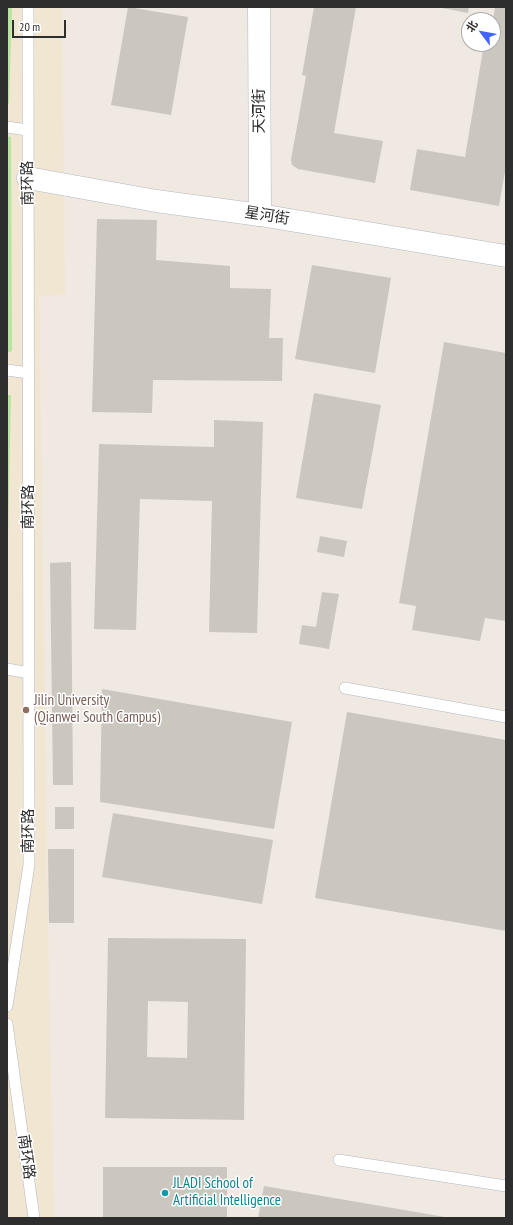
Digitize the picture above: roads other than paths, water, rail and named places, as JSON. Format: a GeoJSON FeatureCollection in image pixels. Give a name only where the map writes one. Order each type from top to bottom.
{"type":"FeatureCollection","features":[{"type":"Feature","properties":{"kind":"street","name":"天河街"},"geometry":{"type":"LineString","coordinates":[[259,7],[260,215]]}},
{"type":"Feature","properties":{"kind":"street","name":"星河街"},"geometry":{"type":"LineString","coordinates":[[28,178],[156,201],[260,215],[506,256]]}},
{"type":"Feature","properties":{"kind":"lane","name":"南环路"},"geometry":{"type":"LineString","coordinates":[[7,1006],[29,865],[28,7]]}},
{"type":"Feature","properties":{"kind":"lane"},"geometry":{"type":"LineString","coordinates":[[7,127],[27,130]]}},
{"type":"Feature","properties":{"kind":"lane"},"geometry":{"type":"LineString","coordinates":[[7,370],[29,373]]}},
{"type":"Feature","properties":{"kind":"lane"},"geometry":{"type":"LineString","coordinates":[[7,669],[29,672]]}},
{"type":"Feature","properties":{"kind":"lane"},"geometry":{"type":"LineString","coordinates":[[345,688],[506,717]]}},
{"type":"Feature","properties":{"kind":"lane","name":"南环路"},"geometry":{"type":"LineString","coordinates":[[7,1024],[34,1218]]}},
{"type":"Feature","properties":{"kind":"lane"},"geometry":{"type":"LineString","coordinates":[[339,1160],[506,1186]]}},
{"type":"Feature","properties":{"kind":"place","name":"Jilin University (Qianwei South Campus)"},"geometry":{"type":"Point","coordinates":[26,710]}},
{"type":"Feature","properties":{"kind":"place","name":"JLADI School of Artificial Intelligence"},"geometry":{"type":"Point","coordinates":[165,1193]}}]}
